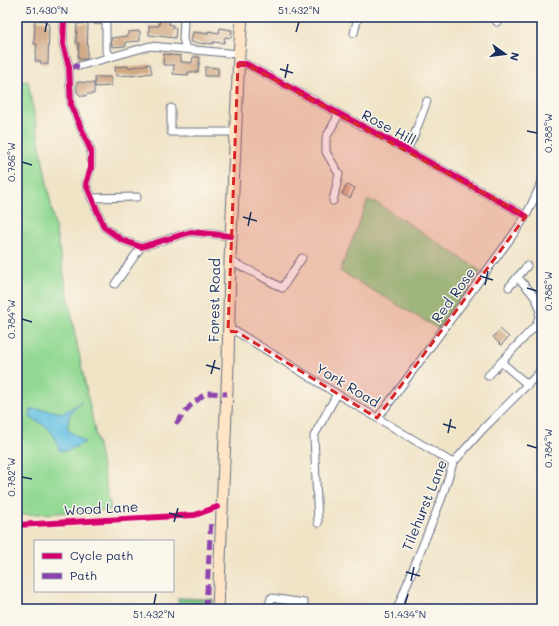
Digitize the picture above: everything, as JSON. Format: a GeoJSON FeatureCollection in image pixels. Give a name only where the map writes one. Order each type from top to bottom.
{"type":"FeatureCollection","features":[{"type":"Feature","properties":{"kind":"main road","name":"Forest Road"},"geometry":{"type":"LineString","coordinates":[[218,609],[228,364],[235,132],[238,59],[242,17]]}},
{"type":"Feature","properties":{"kind":"street"},"geometry":{"type":"LineString","coordinates":[[106,17],[106,51],[111,56]]}},
{"type":"Feature","properties":{"kind":"street"},"geometry":{"type":"LineString","coordinates":[[183,17],[183,39],[186,49]]}},
{"type":"Feature","properties":{"kind":"street"},"geometry":{"type":"LineString","coordinates":[[354,33],[358,17]]}},
{"type":"Feature","properties":{"kind":"street"},"geometry":{"type":"LineString","coordinates":[[86,18],[64,20],[63,44],[69,67],[71,105],[91,152],[91,168],[86,184],[104,227],[122,240],[141,247],[191,232],[231,236]]}},
{"type":"Feature","properties":{"kind":"street","name":"Rose Hill"},"geometry":{"type":"LineString","coordinates":[[79,66],[150,46],[186,49],[238,59],[526,216]]}},
{"type":"Feature","properties":{"kind":"street"},"geometry":{"type":"LineString","coordinates":[[407,150],[427,101]]}},
{"type":"Feature","properties":{"kind":"street"},"geometry":{"type":"LineString","coordinates":[[171,108],[171,132],[235,132]]}},
{"type":"Feature","properties":{"kind":"street"},"geometry":{"type":"LineString","coordinates":[[333,201],[339,174],[326,152],[326,138],[339,114]]}},
{"type":"Feature","properties":{"kind":"street","name":"Red Rose"},"geometry":{"type":"LineString","coordinates":[[377,418],[526,216],[542,182]]}},
{"type":"Feature","properties":{"kind":"street"},"geometry":{"type":"LineString","coordinates":[[91,198],[137,197]]}},
{"type":"Feature","properties":{"kind":"street"},"geometry":{"type":"LineString","coordinates":[[115,284],[141,247]]}},
{"type":"Feature","properties":{"kind":"street"},"geometry":{"type":"LineString","coordinates":[[230,260],[282,288],[302,258]]}},
{"type":"Feature","properties":{"kind":"street"},"geometry":{"type":"LineString","coordinates":[[509,286],[527,266]]}},
{"type":"Feature","properties":{"kind":"street"},"geometry":{"type":"LineString","coordinates":[[488,376],[536,325],[540,318],[541,307],[534,296],[517,277]]}},
{"type":"Feature","properties":{"kind":"street","name":"York Road"},"geometry":{"type":"LineString","coordinates":[[228,331],[236,332],[453,463]]}},
{"type":"Feature","properties":{"kind":"street"},"geometry":{"type":"LineString","coordinates":[[502,362],[528,385]]}},
{"type":"Feature","properties":{"kind":"street","name":"Tilehurst Lane"},"geometry":{"type":"LineString","coordinates":[[397,609],[441,500],[453,463],[482,430],[542,370]]}},
{"type":"Feature","properties":{"kind":"street"},"geometry":{"type":"LineString","coordinates":[[318,523],[314,436],[337,394]]}},
{"type":"Feature","properties":{"kind":"street"},"geometry":{"type":"LineString","coordinates":[[386,407],[388,425]]}},
{"type":"Feature","properties":{"kind":"street"},"geometry":{"type":"LineString","coordinates":[[268,609],[271,598],[304,603]]}},
{"type":"Feature","properties":{"kind":"highlighted area"},"geometry":{"type":"Polygon","coordinates":[[[238,64],[246,64],[526,216],[377,418],[237,332],[228,331],[238,64]]]}},
{"type":"Feature","properties":{"kind":"green space"},"geometry":{"type":"Polygon","coordinates":[[[28,81],[75,334],[111,510],[17,515],[17,82],[28,81]]]}},
{"type":"Feature","properties":{"kind":"green space"},"geometry":{"type":"Polygon","coordinates":[[[368,200],[380,205],[481,271],[439,329],[340,271],[368,200]]]}},
{"type":"Feature","properties":{"kind":"green space"},"geometry":{"type":"Polygon","coordinates":[[[178,598],[214,599],[214,609],[178,609],[178,598]]]}},
{"type":"Feature","properties":{"kind":"water"},"geometry":{"type":"Polygon","coordinates":[[[82,402],[70,413],[67,429],[85,442],[67,451],[59,450],[52,433],[42,424],[30,418],[31,409],[63,413],[82,402]]]}},
{"type":"Feature","properties":{"kind":"building"},"geometry":{"type":"Polygon","coordinates":[[[95,17],[101,17],[101,24],[94,24],[95,17]]]}},
{"type":"Feature","properties":{"kind":"building"},"geometry":{"type":"Polygon","coordinates":[[[160,17],[169,17],[169,24],[173,25],[173,28],[176,28],[175,38],[149,35],[149,26],[159,26],[160,17]]]}},
{"type":"Feature","properties":{"kind":"building"},"geometry":{"type":"Polygon","coordinates":[[[35,20],[46,21],[46,24],[49,24],[48,64],[41,64],[41,61],[35,61],[37,44],[34,44],[35,20]]]}},
{"type":"Feature","properties":{"kind":"building"},"geometry":{"type":"Polygon","coordinates":[[[88,23],[87,59],[78,59],[79,43],[76,43],[77,24],[88,23]]]}},
{"type":"Feature","properties":{"kind":"building"},"geometry":{"type":"Polygon","coordinates":[[[220,28],[232,30],[231,38],[225,37],[224,43],[213,42],[213,44],[205,44],[191,42],[193,32],[208,34],[208,31],[219,33],[220,28]]]}},
{"type":"Feature","properties":{"kind":"building"},"geometry":{"type":"Polygon","coordinates":[[[140,31],[140,41],[126,42],[126,46],[112,47],[111,38],[128,36],[128,32],[140,31]]]}},
{"type":"Feature","properties":{"kind":"building"},"geometry":{"type":"Polygon","coordinates":[[[164,54],[181,56],[181,62],[192,63],[193,57],[200,57],[198,72],[188,72],[188,75],[173,74],[174,65],[163,65],[164,54]]]}},
{"type":"Feature","properties":{"kind":"building"},"geometry":{"type":"Polygon","coordinates":[[[150,64],[152,73],[131,76],[116,76],[115,67],[128,66],[128,68],[150,64]]]}},
{"type":"Feature","properties":{"kind":"building"},"geometry":{"type":"Polygon","coordinates":[[[205,67],[218,68],[218,76],[205,76],[205,67]]]}},
{"type":"Feature","properties":{"kind":"building"},"geometry":{"type":"Polygon","coordinates":[[[95,77],[111,77],[111,86],[95,87],[95,77]]]}},
{"type":"Feature","properties":{"kind":"building"},"geometry":{"type":"Polygon","coordinates":[[[77,82],[94,83],[94,94],[81,96],[77,92],[77,82]]]}},
{"type":"Feature","properties":{"kind":"building"},"geometry":{"type":"Polygon","coordinates":[[[347,185],[355,188],[350,198],[342,194],[347,185]]]}},
{"type":"Feature","properties":{"kind":"building"},"geometry":{"type":"Polygon","coordinates":[[[500,329],[509,337],[501,345],[493,337],[500,329]]]}},
{"type":"Feature","properties":{"kind":"marked path"},"geometry":{"type":"LineString","coordinates":[[69,67],[79,66]]}},
{"type":"Feature","properties":{"kind":"marked path"},"geometry":{"type":"LineString","coordinates":[[176,424],[190,406],[206,393],[227,394]]}},
{"type":"Feature","properties":{"kind":"marked path"},"geometry":{"type":"LineString","coordinates":[[206,609],[211,519]]}},
{"type":"Feature","properties":{"kind":"cycle path"},"geometry":{"type":"LineString","coordinates":[[86,18],[64,20],[63,44],[69,67],[71,105],[91,151],[91,168],[86,184],[104,227],[122,240],[141,247],[191,232],[231,236]]}},
{"type":"Feature","properties":{"kind":"cycle path"},"geometry":{"type":"LineString","coordinates":[[238,64],[246,64],[407,150],[526,216]]}},
{"type":"Feature","properties":{"kind":"cycle path","name":"Wood Lane"},"geometry":{"type":"LineString","coordinates":[[17,525],[195,515],[217,507]]}}]}
